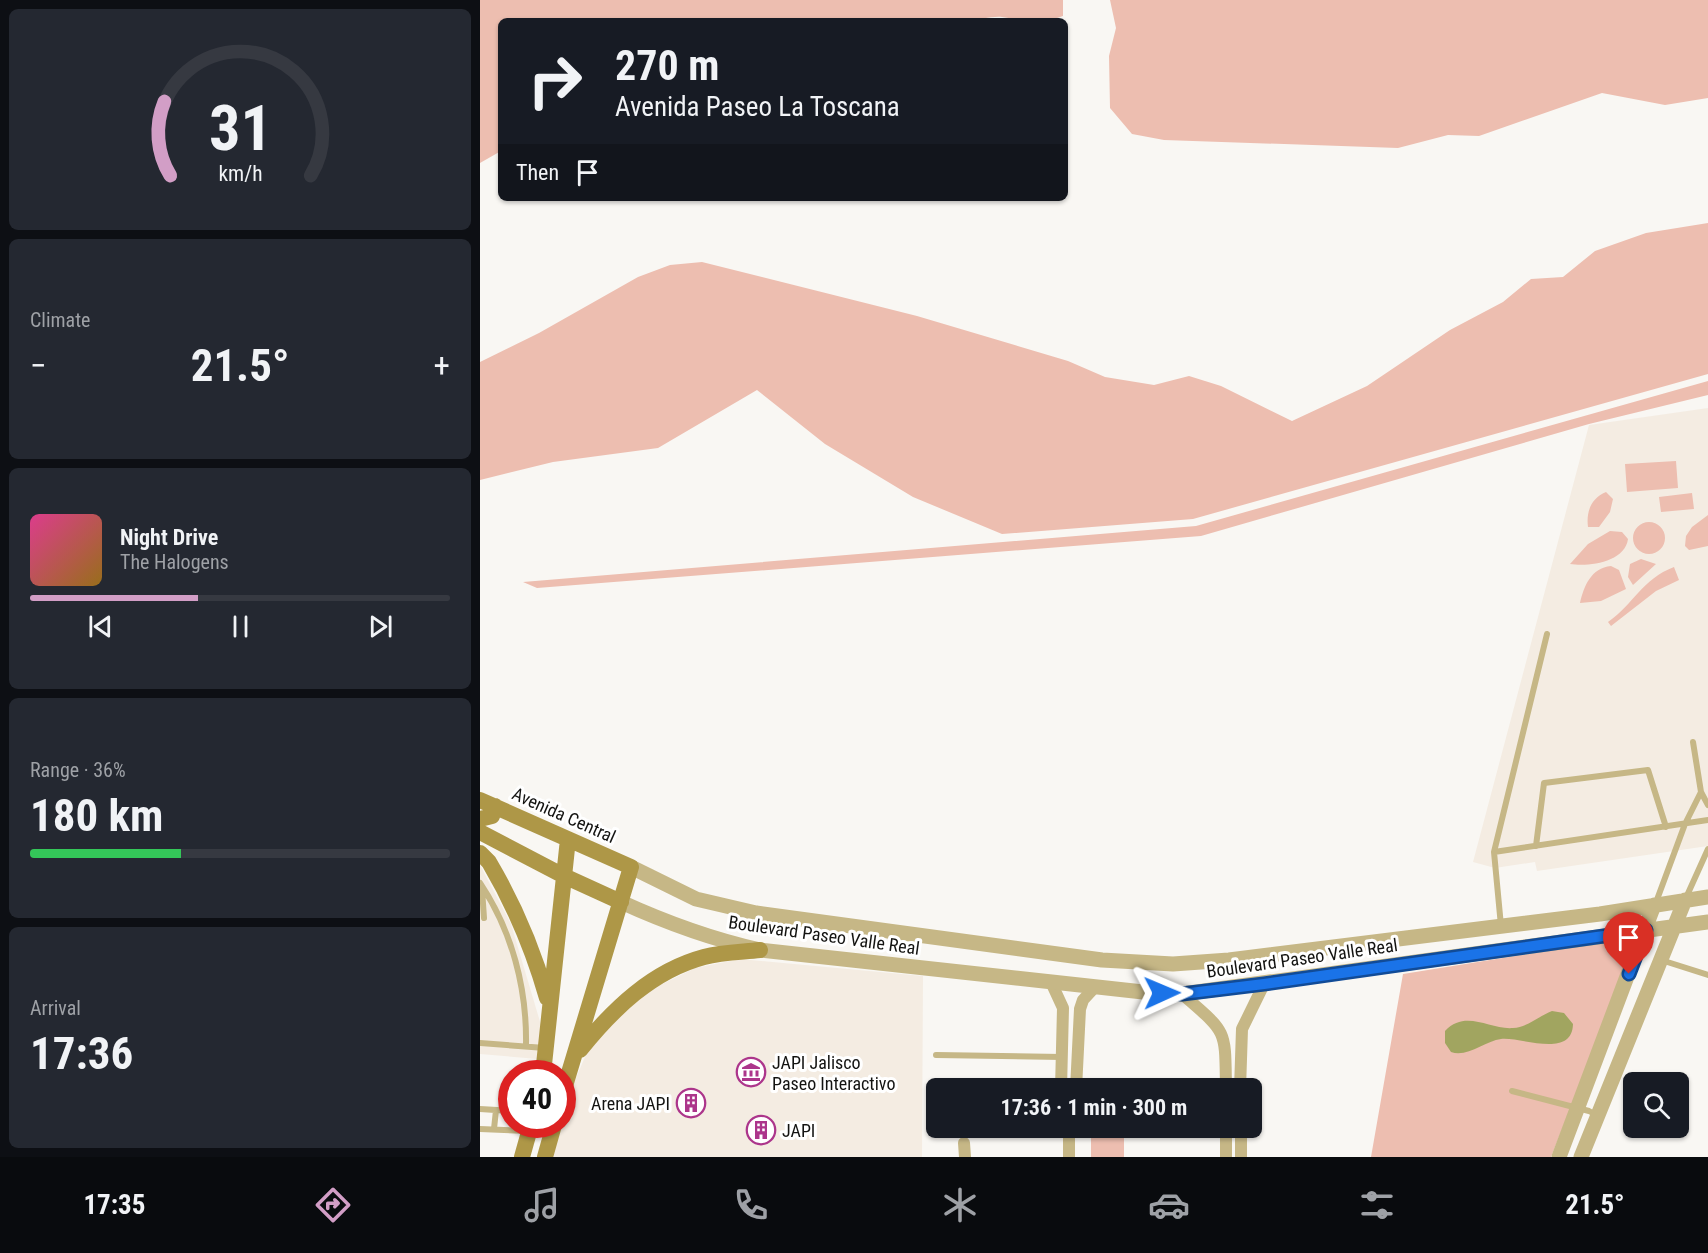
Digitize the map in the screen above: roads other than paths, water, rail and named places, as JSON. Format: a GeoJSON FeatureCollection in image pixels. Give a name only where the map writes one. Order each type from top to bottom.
{"type":"FeatureCollection","features":[{"type":"Feature","properties":{"kind":"main road"},"geometry":{"type":"LineString","coordinates":[[480,819],[492,816],[487,803]]}},
{"type":"Feature","properties":{"kind":"main road","name":"Avenida Central"},"geometry":{"type":"LineString","coordinates":[[487,803],[631,867]]}},
{"type":"Feature","properties":{"kind":"main road"},"geometry":{"type":"LineString","coordinates":[[480,832],[564,876],[621,902]]}},
{"type":"Feature","properties":{"kind":"main road"},"geometry":{"type":"LineString","coordinates":[[545,1060],[568,839]]}},
{"type":"Feature","properties":{"kind":"main road"},"geometry":{"type":"LineString","coordinates":[[480,853],[489,862],[504,887],[523,926],[534,951],[549,1008]]}},
{"type":"Feature","properties":{"kind":"main road"},"geometry":{"type":"LineString","coordinates":[[573,1058],[631,867]]}},
{"type":"Feature","properties":{"kind":"main road"},"geometry":{"type":"LineString","coordinates":[[573,1058],[603,1021],[630,996],[665,973],[705,957],[760,950]]}},
{"type":"Feature","properties":{"kind":"main road"},"geometry":{"type":"LineString","coordinates":[[522,1157],[527,1138]]}},
{"type":"Feature","properties":{"kind":"main road"},"geometry":{"type":"LineString","coordinates":[[545,1157],[550,1138]]}},
{"type":"Feature","properties":{"kind":"street","name":"Boulevard Paseo Valle Real"},"geometry":{"type":"LineString","coordinates":[[631,867],[696,898],[724,907],[1102,960],[1173,964],[1229,960],[1600,914],[1685,900]]}},
{"type":"Feature","properties":{"kind":"street"},"geometry":{"type":"LineString","coordinates":[[1566,1139],[1583,1151],[1685,900],[1708,897]]}},
{"type":"Feature","properties":{"kind":"street","name":"Boulevard Paseo Valle Real"},"geometry":{"type":"LineString","coordinates":[[621,902],[672,925],[711,939],[760,950],[1095,987],[1182,994],[1708,922]]}},
{"type":"Feature","properties":{"kind":"street"},"geometry":{"type":"LineString","coordinates":[[1559,1157],[1654,905]]}},
{"type":"Feature","properties":{"kind":"street"},"geometry":{"type":"LineString","coordinates":[[1051,982],[1063,1008],[1061,1078]]}},
{"type":"Feature","properties":{"kind":"street"},"geometry":{"type":"LineString","coordinates":[[1240,1078],[1242,1029],[1264,984]]}},
{"type":"Feature","properties":{"kind":"street"},"geometry":{"type":"LineString","coordinates":[[1076,1078],[1080,1009],[1083,1000],[1095,987]]}},
{"type":"Feature","properties":{"kind":"street"},"geometry":{"type":"LineString","coordinates":[[1182,994],[1222,1032],[1226,1040],[1226,1078]]}},
{"type":"Feature","properties":{"kind":"street"},"geometry":{"type":"LineString","coordinates":[[1062,1058],[1077,1058]]}},
{"type":"Feature","properties":{"kind":"street"},"geometry":{"type":"LineString","coordinates":[[1069,1138],[1069,1157]]}},
{"type":"Feature","properties":{"kind":"street"},"geometry":{"type":"LineString","coordinates":[[1226,1138],[1226,1157]]}},
{"type":"Feature","properties":{"kind":"street"},"geometry":{"type":"LineString","coordinates":[[1241,1138],[1241,1157]]}},
{"type":"Feature","properties":{"kind":"street"},"geometry":{"type":"LineString","coordinates":[[964,1143],[965,1157]]}},
{"type":"Feature","properties":{"kind":"lane"},"geometry":{"type":"LineString","coordinates":[[1501,926],[1494,852],[1547,634]]}},
{"type":"Feature","properties":{"kind":"lane"},"geometry":{"type":"LineString","coordinates":[[1693,741],[1701,792],[1708,805]]}},
{"type":"Feature","properties":{"kind":"lane"},"geometry":{"type":"LineString","coordinates":[[1536,846],[1544,783],[1648,770],[1666,827]]}},
{"type":"Feature","properties":{"kind":"lane"},"geometry":{"type":"LineString","coordinates":[[1654,905],[1685,824],[1701,792]]}},
{"type":"Feature","properties":{"kind":"lane"},"geometry":{"type":"LineString","coordinates":[[1494,852],[1708,820]]}},
{"type":"Feature","properties":{"kind":"lane"},"geometry":{"type":"LineString","coordinates":[[1685,900],[1708,849]]}},
{"type":"Feature","properties":{"kind":"lane"},"geometry":{"type":"LineString","coordinates":[[481,884],[484,918]]}},
{"type":"Feature","properties":{"kind":"lane"},"geometry":{"type":"LineString","coordinates":[[481,884],[506,932],[518,969],[527,1013],[526,1046]]}},
{"type":"Feature","properties":{"kind":"lane"},"geometry":{"type":"LineString","coordinates":[[506,932],[523,926]]}},
{"type":"Feature","properties":{"kind":"lane"},"geometry":{"type":"LineString","coordinates":[[1661,960],[1708,975]]}},
{"type":"Feature","properties":{"kind":"lane"},"geometry":{"type":"LineString","coordinates":[[480,1043],[546,1048]]}},
{"type":"Feature","properties":{"kind":"lane"},"geometry":{"type":"LineString","coordinates":[[936,1055],[1062,1058]]}},
{"type":"Feature","properties":{"kind":"lane"},"geometry":{"type":"LineString","coordinates":[[1512,1091],[1589,1111],[1598,1116]]}},
{"type":"Feature","properties":{"kind":"lane"},"geometry":{"type":"LineString","coordinates":[[480,1109],[496,1110],[494,1129]]}},
{"type":"Feature","properties":{"kind":"lane"},"geometry":{"type":"LineString","coordinates":[[480,1129],[498,1129]]}},
{"type":"Feature","properties":{"kind":"place","name":"JAPI Jalisco Paseo Interactivo"},"geometry":{"type":"Point","coordinates":[751,1072]}},
{"type":"Feature","properties":{"kind":"place","name":"Arena JAPI"},"geometry":{"type":"Point","coordinates":[691,1103]}},
{"type":"Feature","properties":{"kind":"place","name":"JAPI"},"geometry":{"type":"Point","coordinates":[761,1130]}}]}
